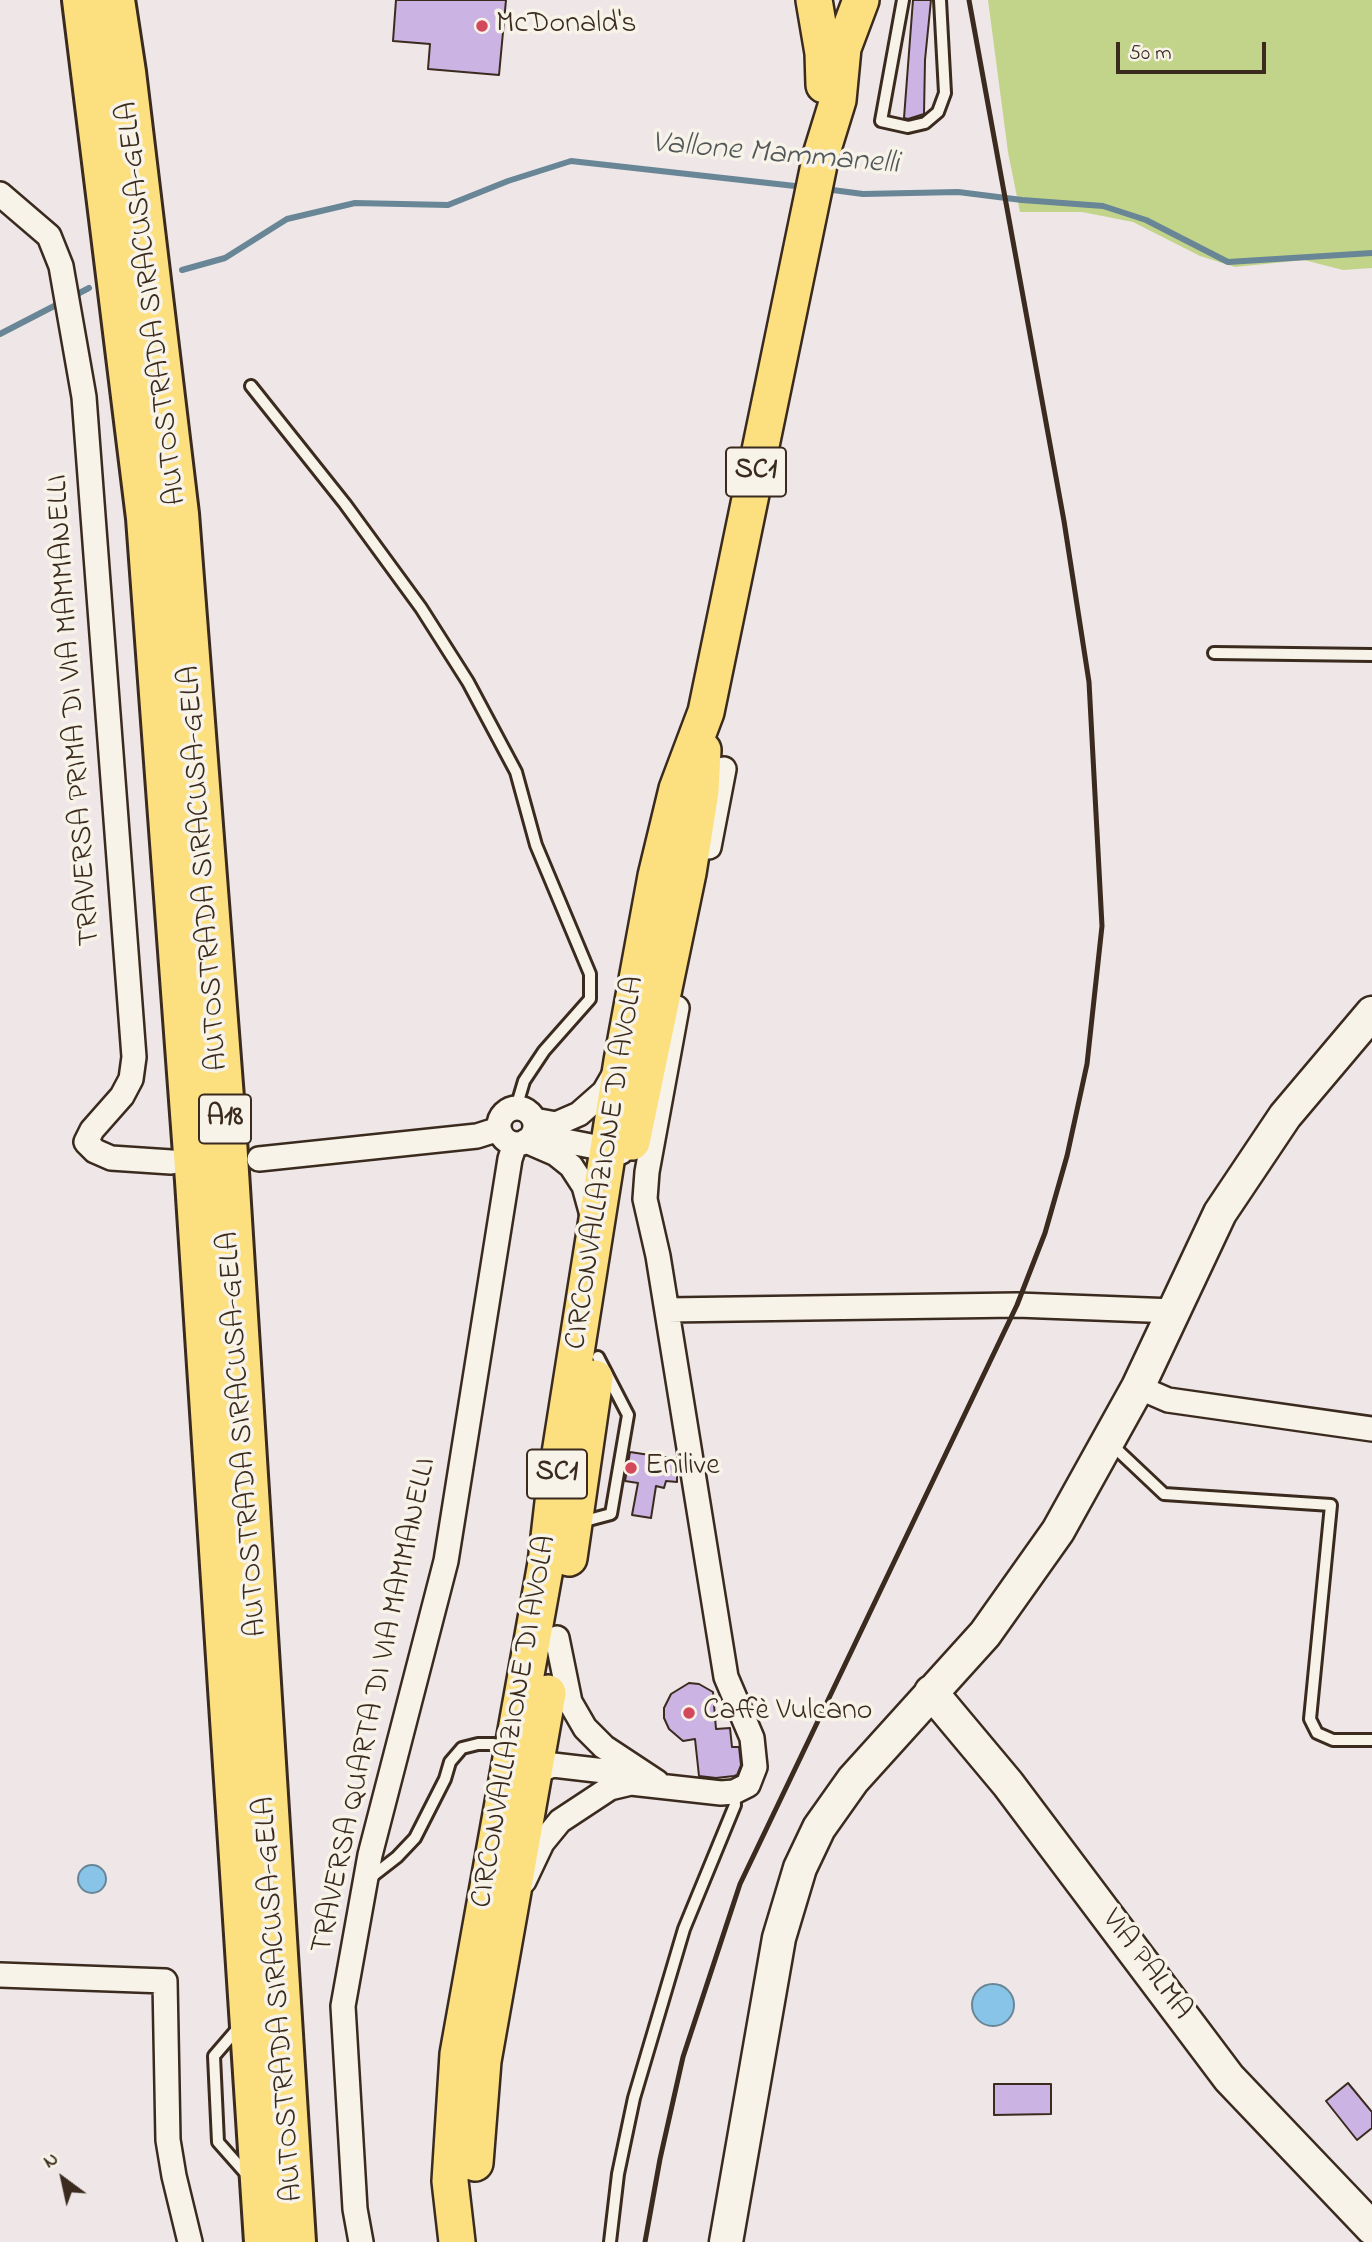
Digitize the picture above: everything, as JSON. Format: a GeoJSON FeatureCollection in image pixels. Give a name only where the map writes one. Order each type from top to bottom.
{"type":"FeatureCollection","features":[{"type":"Feature","properties":{"kind":"highway","name":"AUTOSTRADA SIRACUSA-GELA"},"geometry":{"type":"LineString","coordinates":[[82,0],[146,518],[195,1181],[264,2242]]}},
{"type":"Feature","properties":{"kind":"highway","name":"AUTOSTRADA SIRACUSA-GELA"},"geometry":{"type":"LineString","coordinates":[[115,0],[127,72],[179,514],[226,1124],[296,2242]]}},
{"type":"Feature","properties":{"kind":"main road"},"geometry":{"type":"LineString","coordinates":[[814,0],[829,9],[839,10],[860,0]]}},
{"type":"Feature","properties":{"kind":"main road"},"geometry":{"type":"LineString","coordinates":[[814,0],[824,69],[821,155]]}},
{"type":"Feature","properties":{"kind":"main road"},"geometry":{"type":"LineString","coordinates":[[821,155],[838,100],[843,48],[860,0]]}},
{"type":"Feature","properties":{"kind":"main road","name":"CIRCONVALLAZIONE DI AVOLA"},"geometry":{"type":"LineString","coordinates":[[459,2242],[450,2181],[458,2054],[518,1764],[555,1485],[595,1226],[620,1144],[688,873],[701,791],[706,712],[821,155]]}},
{"type":"Feature","properties":{"kind":"main road","name":"CIRCONVALLAZIONE DI AVOLA"},"geometry":{"type":"LineString","coordinates":[[459,2242],[473,2187],[484,2061],[511,1905],[518,1764],[557,1639],[575,1524],[598,1357],[620,1144],[622,1061],[656,876],[677,789],[706,712]]}},
{"type":"Feature","properties":{"kind":"main road"},"geometry":{"type":"LineString","coordinates":[[726,2242],[779,1938],[800,1868],[819,1828],[853,1780],[985,1634],[1058,1531],[1138,1387],[1220,1213],[1285,1116],[1372,1013]]}},
{"type":"Feature","properties":{"kind":"main road","name":"VIA PALMA"},"geometry":{"type":"LineString","coordinates":[[931,1692],[1008,1784],[1229,2078],[1367,2227]]}},
{"type":"Feature","properties":{"kind":"street","name":"TRAVERSA PRIMA DI VIA MAMMANELLI"},"geometry":{"type":"LineString","coordinates":[[0,194],[49,236],[61,265],[84,397],[134,1058],[131,1079],[122,1096],[92,1130],[86,1142],[94,1151],[111,1158],[171,1162]]}},
{"type":"Feature","properties":{"kind":"street"},"geometry":{"type":"LineString","coordinates":[[518,1764],[552,1779],[646,1782],[721,1793],[734,1792],[748,1785],[755,1767],[752,1738],[726,1677],[658,1256],[645,1199],[647,1172],[724,769]]}},
{"type":"Feature","properties":{"kind":"street"},"geometry":{"type":"LineString","coordinates":[[258,1159],[525,1129],[579,1114],[593,1104],[604,1091],[622,1061]]}},
{"type":"Feature","properties":{"kind":"street"},"geometry":{"type":"LineString","coordinates":[[525,1129],[620,1144]]}},
{"type":"Feature","properties":{"kind":"street"},"geometry":{"type":"LineString","coordinates":[[525,1129],[570,1166],[584,1186],[595,1226]]}},
{"type":"Feature","properties":{"kind":"street","name":"TRAVERSA QUARTA DI VIA MAMMANELLI"},"geometry":{"type":"LineString","coordinates":[[361,2242],[355,2209],[343,2006],[373,1842],[446,1561],[510,1159],[525,1129]]}},
{"type":"Feature","properties":{"kind":"street"},"geometry":{"type":"LineString","coordinates":[[667,1310],[1017,1305],[1174,1311]]}},
{"type":"Feature","properties":{"kind":"street"},"geometry":{"type":"LineString","coordinates":[[1138,1387],[1168,1400],[1372,1429]]}},
{"type":"Feature","properties":{"kind":"street"},"geometry":{"type":"LineString","coordinates":[[557,1639],[565,1684],[577,1716],[604,1747],[646,1782]]}},
{"type":"Feature","properties":{"kind":"street"},"geometry":{"type":"LineString","coordinates":[[511,1905],[542,1843],[560,1821],[610,1788],[646,1782]]}},
{"type":"Feature","properties":{"kind":"street"},"geometry":{"type":"LineString","coordinates":[[0,1975],[165,1981],[168,2140],[190,2242]]}},
{"type":"Feature","properties":{"kind":"lane"},"geometry":{"type":"LineString","coordinates":[[903,0],[881,121],[908,127],[925,123],[938,112],[946,93],[940,0]]}},
{"type":"Feature","properties":{"kind":"lane"},"geometry":{"type":"LineString","coordinates":[[251,386],[345,504],[421,608],[468,682],[516,772],[536,845],[590,974],[590,999],[544,1051],[524,1081],[525,1129]]}},
{"type":"Feature","properties":{"kind":"lane"},"geometry":{"type":"LineString","coordinates":[[1214,653],[1372,655]]}},
{"type":"Feature","properties":{"kind":"lane"},"geometry":{"type":"LineString","coordinates":[[1108,1441],[1164,1494],[1331,1505],[1310,1719],[1317,1733],[1333,1740],[1372,1740]]}},
{"type":"Feature","properties":{"kind":"lane"},"geometry":{"type":"LineString","coordinates":[[365,1882],[397,1857],[415,1838],[450,1762],[462,1748],[494,1744],[518,1764]]}},
{"type":"Feature","properties":{"kind":"lane"},"geometry":{"type":"LineString","coordinates":[[610,2242],[618,2174],[634,2098],[684,1929],[735,1805],[734,1792]]}},
{"type":"Feature","properties":{"kind":"green space"},"geometry":{"type":"Polygon","coordinates":[[[988,0],[1372,0],[1372,268],[1343,270],[1304,260],[1235,267],[1200,256],[1133,222],[1082,212],[1020,212],[1008,152],[988,0]]]}},
{"type":"Feature","properties":{"kind":"water"},"geometry":{"type":"Polygon","coordinates":[[[92,1865],[102,1869],[106,1879],[102,1889],[92,1893],[82,1889],[78,1879],[82,1869],[92,1865]]]}},
{"type":"Feature","properties":{"kind":"water"},"geometry":{"type":"Polygon","coordinates":[[[993,1984],[1008,1990],[1014,2005],[1008,2020],[993,2026],[978,2020],[972,2005],[978,1990],[993,1984]]]}},
{"type":"Feature","properties":{"kind":"building"},"geometry":{"type":"Polygon","coordinates":[[[396,0],[506,0],[499,75],[428,69],[430,44],[393,41],[396,0]]]}},
{"type":"Feature","properties":{"kind":"building"},"geometry":{"type":"Polygon","coordinates":[[[913,0],[931,0],[925,60],[924,114],[908,119],[904,118],[913,0]]]}},
{"type":"Feature","properties":{"kind":"building"},"geometry":{"type":"Polygon","coordinates":[[[630,1452],[669,1458],[669,1462],[677,1463],[677,1482],[666,1481],[664,1488],[656,1486],[651,1518],[632,1515],[638,1483],[625,1481],[630,1452]]]}},
{"type":"Feature","properties":{"kind":"building"},"geometry":{"type":"Polygon","coordinates":[[[689,1683],[699,1684],[713,1692],[716,1729],[730,1728],[732,1747],[739,1747],[741,1765],[737,1775],[716,1778],[699,1776],[695,1739],[683,1741],[669,1729],[664,1718],[664,1708],[671,1694],[689,1683]]]}},
{"type":"Feature","properties":{"kind":"building"},"geometry":{"type":"Polygon","coordinates":[[[1348,2083],[1372,2112],[1372,2128],[1357,2140],[1326,2101],[1348,2083]]]}},
{"type":"Feature","properties":{"kind":"building"},"geometry":{"type":"Polygon","coordinates":[[[994,2084],[1051,2084],[1051,2114],[994,2115],[994,2084]]]}},
{"type":"Feature","properties":{"kind":"waterway","name":"Vallone Mammanelli"},"geometry":{"type":"LineString","coordinates":[[182,270],[225,258],[287,219],[355,203],[448,205],[508,181],[571,161],[804,187]]}},
{"type":"Feature","properties":{"kind":"waterway","name":"Vallone Mammanelli"},"geometry":{"type":"LineString","coordinates":[[825,189],[863,194],[958,192],[1103,206],[1146,220],[1228,262],[1372,253]]}},
{"type":"Feature","properties":{"kind":"waterway","name":"Vallone Mammanelli"},"geometry":{"type":"LineString","coordinates":[[0,334],[89,288]]}},
{"type":"Feature","properties":{"kind":"railway"},"geometry":{"type":"LineString","coordinates":[[645,2242],[683,2057],[740,1884],[1017,1305],[1045,1233],[1067,1156],[1087,1064],[1102,926],[1089,682],[1064,521],[969,0]]}},
{"type":"Feature","properties":{"kind":"place","name":"McDonald's"},"geometry":{"type":"Point","coordinates":[482,26]}},
{"type":"Feature","properties":{"kind":"place","name":"Enilive"},"geometry":{"type":"Point","coordinates":[631,1468]}},
{"type":"Feature","properties":{"kind":"place","name":"Caffè Vulcano"},"geometry":{"type":"Point","coordinates":[689,1713]}}]}
